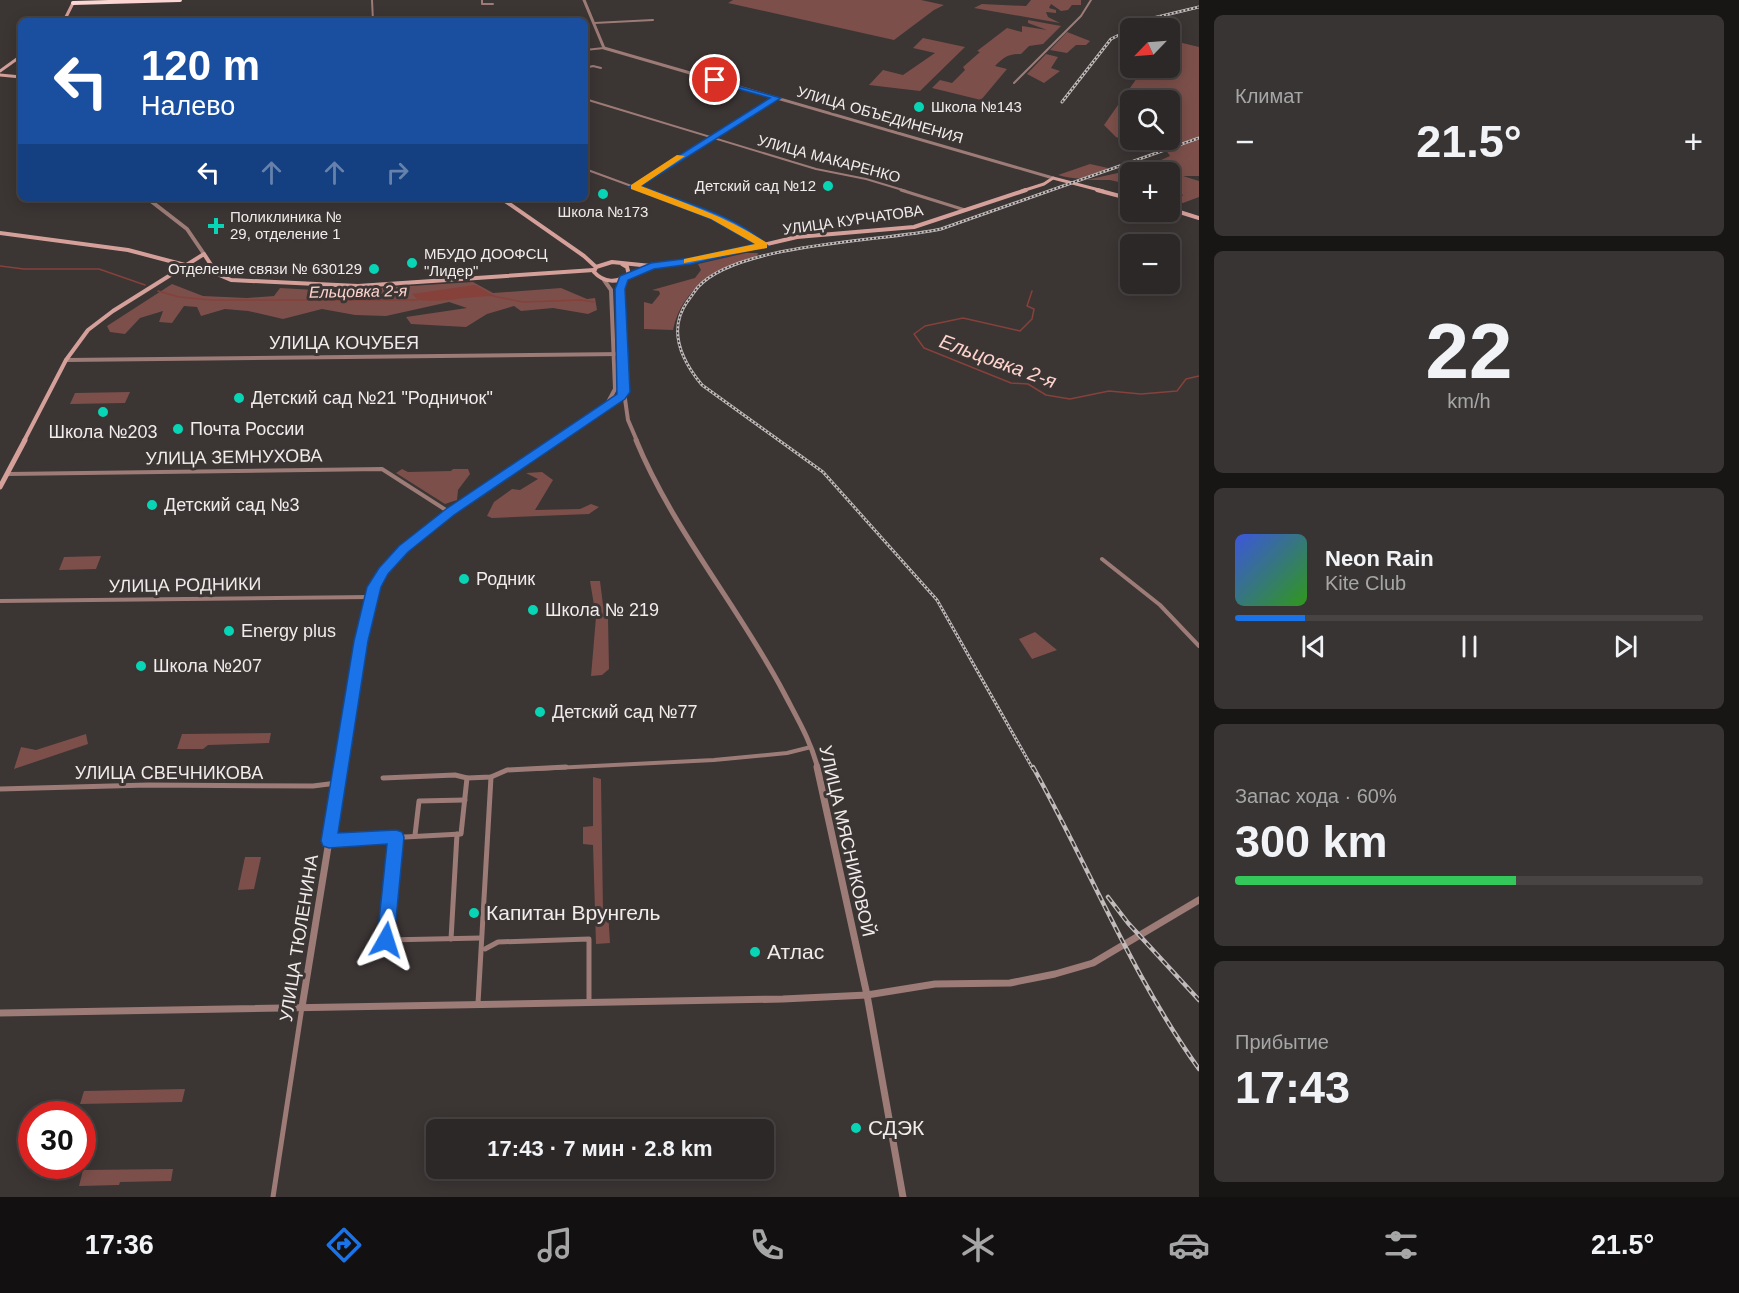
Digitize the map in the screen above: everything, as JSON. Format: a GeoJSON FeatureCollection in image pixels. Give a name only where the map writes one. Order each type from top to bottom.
{"type":"FeatureCollection","features":[{"type":"Feature","properties":{"kind":"highway"},"geometry":{"type":"LineString","coordinates":[[74,2],[180,0]]}},
{"type":"Feature","properties":{"kind":"main road"},"geometry":{"type":"LineString","coordinates":[[66,18],[74,2]]}},
{"type":"Feature","properties":{"kind":"main road"},"geometry":{"type":"LineString","coordinates":[[0,73],[18,58]]}},
{"type":"Feature","properties":{"kind":"main road"},"geometry":{"type":"LineString","coordinates":[[0,73],[18,76]]}},
{"type":"Feature","properties":{"kind":"main road","name":"УЛИЦА ОБЪЕДИНЕНИЯ"},"geometry":{"type":"LineString","coordinates":[[1053,178],[1120,195]]}},
{"type":"Feature","properties":{"kind":"main road","name":"УЛИЦА КУРЧАТОВА"},"geometry":{"type":"LineString","coordinates":[[584,256],[622,264],[651,266],[691,261],[797,237],[914,227],[1044,184],[1053,178]]}},
{"type":"Feature","properties":{"kind":"main road"},"geometry":{"type":"LineString","coordinates":[[505,201],[584,256],[595,269],[598,277]]}},
{"type":"Feature","properties":{"kind":"main road"},"geometry":{"type":"LineString","coordinates":[[1180,212],[1199,218]]}},
{"type":"Feature","properties":{"kind":"main road"},"geometry":{"type":"LineString","coordinates":[[0,232],[128,250],[185,265]]}},
{"type":"Feature","properties":{"kind":"main road"},"geometry":{"type":"LineString","coordinates":[[0,486],[66,360],[88,330],[204,254],[212,268],[223,278],[289,284],[391,285],[567,273],[595,269],[612,262]]}},
{"type":"Feature","properties":{"kind":"main road"},"geometry":{"type":"LineString","coordinates":[[622,264],[630,271],[629,275]]}},
{"type":"Feature","properties":{"kind":"main road","name":"УЛИЦА КУРЧАТОВА"},"geometry":{"type":"LineString","coordinates":[[624,279],[651,266]]}},
{"type":"Feature","properties":{"kind":"main road"},"geometry":{"type":"LineString","coordinates":[[567,273],[598,277],[604,280],[624,279]]}},
{"type":"Feature","properties":{"kind":"street"},"geometry":{"type":"LineString","coordinates":[[372,0],[373,18]]}},
{"type":"Feature","properties":{"kind":"street"},"geometry":{"type":"LineString","coordinates":[[482,0],[482,4],[493,4]]}},
{"type":"Feature","properties":{"kind":"street"},"geometry":{"type":"LineString","coordinates":[[584,0],[604,48],[588,50]]}},
{"type":"Feature","properties":{"kind":"street"},"geometry":{"type":"LineString","coordinates":[[1014,83],[1081,16],[1091,0]]}},
{"type":"Feature","properties":{"kind":"street"},"geometry":{"type":"LineString","coordinates":[[479,18],[493,18]]}},
{"type":"Feature","properties":{"kind":"street"},"geometry":{"type":"LineString","coordinates":[[594,23],[653,20]]}},
{"type":"Feature","properties":{"kind":"street","name":"УЛИЦА ОБЪЕДИНЕНИЯ"},"geometry":{"type":"LineString","coordinates":[[604,48],[1053,178]]}},
{"type":"Feature","properties":{"kind":"street"},"geometry":{"type":"LineString","coordinates":[[588,67],[601,68]]}},
{"type":"Feature","properties":{"kind":"street"},"geometry":{"type":"LineString","coordinates":[[634,187],[777,98]]}},
{"type":"Feature","properties":{"kind":"street","name":"УЛИЦА МАКАРЕНКО"},"geometry":{"type":"LineString","coordinates":[[588,100],[711,138],[835,174],[866,179],[965,210]]}},
{"type":"Feature","properties":{"kind":"street"},"geometry":{"type":"LineString","coordinates":[[588,170],[714,217],[742,231],[763,246]]}},
{"type":"Feature","properties":{"kind":"street"},"geometry":{"type":"LineString","coordinates":[[151,201],[190,232],[204,254]]}},
{"type":"Feature","properties":{"kind":"street","name":"УЛИЦА МЯСНИКОВОЙ"},"geometry":{"type":"LineString","coordinates":[[624,279],[620,289],[624,392],[628,420],[651,476],[772,670],[812,747],[826,801],[867,994],[903,1197]]}},
{"type":"Feature","properties":{"kind":"street"},"geometry":{"type":"LineString","coordinates":[[604,280],[611,290],[615,389],[607,405]]}},
{"type":"Feature","properties":{"kind":"street","name":"УЛИЦА КОЧУБЕЯ"},"geometry":{"type":"LineString","coordinates":[[66,360],[622,354]]}},
{"type":"Feature","properties":{"kind":"street"},"geometry":{"type":"LineString","coordinates":[[607,405],[624,392]]}},
{"type":"Feature","properties":{"kind":"street","name":"УЛИЦА ТЮЛЕНИНА"},"geometry":{"type":"LineString","coordinates":[[273,1197],[338,783],[370,597],[384,571],[404,549],[450,512],[607,405]]}},
{"type":"Feature","properties":{"kind":"street","name":"УЛИЦА ЗЕМНУХОВА"},"geometry":{"type":"LineString","coordinates":[[7,474],[382,469],[450,512]]}},
{"type":"Feature","properties":{"kind":"street"},"geometry":{"type":"LineString","coordinates":[[1102,560],[1160,605],[1199,646]]}},
{"type":"Feature","properties":{"kind":"street","name":"УЛИЦА РОДНИКИ"},"geometry":{"type":"LineString","coordinates":[[0,601],[370,597]]}},
{"type":"Feature","properties":{"kind":"street"},"geometry":{"type":"LineString","coordinates":[[383,778],[455,775],[467,778],[491,777],[507,770],[705,760],[787,753],[812,747]]}},
{"type":"Feature","properties":{"kind":"street"},"geometry":{"type":"LineString","coordinates":[[478,1003],[491,777]]}},
{"type":"Feature","properties":{"kind":"street"},"geometry":{"type":"LineString","coordinates":[[329,841],[461,834],[467,778]]}},
{"type":"Feature","properties":{"kind":"street","name":"УЛИЦА СВЕЧНИКОВА"},"geometry":{"type":"LineString","coordinates":[[0,789],[148,785],[313,786],[338,783]]}},
{"type":"Feature","properties":{"kind":"street"},"geometry":{"type":"LineString","coordinates":[[415,835],[419,801],[465,800]]}},
{"type":"Feature","properties":{"kind":"street"},"geometry":{"type":"LineString","coordinates":[[451,939],[457,834]]}},
{"type":"Feature","properties":{"kind":"street"},"geometry":{"type":"LineString","coordinates":[[396,837],[386,940],[482,938]]}},
{"type":"Feature","properties":{"kind":"street"},"geometry":{"type":"LineString","coordinates":[[0,1013],[783,999],[867,994],[935,984],[1010,983],[1093,963],[1199,900]]}},
{"type":"Feature","properties":{"kind":"street"},"geometry":{"type":"LineString","coordinates":[[485,949],[498,942],[589,939],[589,1002]]}},
{"type":"Feature","properties":{"kind":"shaded area"},"geometry":{"type":"Polygon","coordinates":[[[733,0],[921,0],[944,5],[894,40],[728,3],[733,0]]]}},
{"type":"Feature","properties":{"kind":"shaded area"},"geometry":{"type":"Polygon","coordinates":[[[1031,0],[1081,0],[1081,5],[1072,5],[1068,10],[1061,11],[1051,4],[1049,8],[1056,10],[1056,13],[1046,12],[1048,17],[1060,23],[974,8],[982,4],[1026,6],[1031,0]]]}},
{"type":"Feature","properties":{"kind":"shaded area"},"geometry":{"type":"Polygon","coordinates":[[[1028,20],[1061,26],[1043,44],[1029,46],[1021,54],[1009,55],[998,63],[995,66],[1007,69],[981,100],[932,88],[940,80],[952,83],[965,70],[963,67],[980,52],[977,51],[1007,28],[1022,32],[1022,26],[1047,30],[1028,23],[1028,20]]]}},
{"type":"Feature","properties":{"kind":"shaded area"},"geometry":{"type":"Polygon","coordinates":[[[1067,32],[1090,41],[1086,45],[1076,45],[1067,53],[1050,50],[1067,32]]]}},
{"type":"Feature","properties":{"kind":"shaded area"},"geometry":{"type":"Polygon","coordinates":[[[923,38],[965,47],[920,91],[869,85],[883,70],[903,75],[935,53],[913,48],[923,38]]]}},
{"type":"Feature","properties":{"kind":"shaded area"},"geometry":{"type":"Polygon","coordinates":[[[1180,42],[1199,47],[1199,176],[1183,176],[1199,181],[1199,197],[1180,202],[1183,195],[1180,193],[1180,162],[1156,162],[1170,156],[1166,150],[1180,150],[1180,90],[1129,90],[1137,78],[1180,78],[1180,42]]]}},
{"type":"Feature","properties":{"kind":"shaded area"},"geometry":{"type":"Polygon","coordinates":[[[1046,54],[1058,57],[1051,68],[1060,71],[1044,83],[1027,74],[1046,54]]]}},
{"type":"Feature","properties":{"kind":"shaded area"},"geometry":{"type":"Polygon","coordinates":[[[1120,102],[1120,139],[1104,125],[1120,102]]]}},
{"type":"Feature","properties":{"kind":"shaded area"},"geometry":{"type":"Polygon","coordinates":[[[1090,164],[1108,168],[1097,175],[1084,178],[1058,175],[1090,164]]]}},
{"type":"Feature","properties":{"kind":"shaded area"},"geometry":{"type":"Polygon","coordinates":[[[1120,173],[1120,182],[1086,180],[1120,173]]]}},
{"type":"Feature","properties":{"kind":"shaded area"},"geometry":{"type":"Polygon","coordinates":[[[746,253],[758,253],[757,256],[715,274],[693,291],[684,302],[673,330],[644,329],[644,302],[652,304],[660,294],[659,291],[652,290],[695,278],[701,270],[698,264],[746,253]]]}},
{"type":"Feature","properties":{"kind":"shaded area"},"geometry":{"type":"Polygon","coordinates":[[[473,282],[493,293],[561,288],[587,299],[595,298],[597,310],[588,314],[553,308],[521,311],[514,306],[487,314],[466,327],[411,324],[406,317],[467,308],[449,302],[386,316],[355,315],[322,309],[283,319],[248,311],[225,309],[201,316],[197,307],[184,306],[172,323],[159,322],[163,311],[140,318],[125,334],[110,332],[107,326],[172,284],[203,296],[247,298],[274,296],[280,288],[333,291],[473,282]]]}},
{"type":"Feature","properties":{"kind":"shaded area"},"geometry":{"type":"Polygon","coordinates":[[[475,285],[495,296],[428,301],[418,300],[412,294],[475,285]]]}},
{"type":"Feature","properties":{"kind":"shaded area"},"geometry":{"type":"Polygon","coordinates":[[[130,392],[125,403],[70,404],[75,393],[130,392]]]}},
{"type":"Feature","properties":{"kind":"shaded area"},"geometry":{"type":"Polygon","coordinates":[[[402,469],[408,472],[468,469],[470,474],[458,490],[457,500],[445,504],[396,473],[402,469]]]}},
{"type":"Feature","properties":{"kind":"shaded area"},"geometry":{"type":"Polygon","coordinates":[[[542,472],[553,480],[535,510],[580,509],[591,504],[599,507],[589,514],[492,518],[487,516],[494,502],[512,489],[520,490],[538,479],[526,473],[542,472]]]}},
{"type":"Feature","properties":{"kind":"shaded area"},"geometry":{"type":"Polygon","coordinates":[[[101,556],[96,569],[59,570],[64,557],[101,556]]]}},
{"type":"Feature","properties":{"kind":"shaded area"},"geometry":{"type":"Polygon","coordinates":[[[590,581],[600,581],[603,605],[608,618],[609,669],[602,675],[591,676],[596,617],[590,581]]]}},
{"type":"Feature","properties":{"kind":"shaded area"},"geometry":{"type":"Polygon","coordinates":[[[1035,632],[1057,650],[1032,659],[1019,639],[1035,632]]]}},
{"type":"Feature","properties":{"kind":"shaded area"},"geometry":{"type":"Polygon","coordinates":[[[271,733],[269,743],[208,745],[203,749],[177,749],[182,734],[271,733]]]}},
{"type":"Feature","properties":{"kind":"shaded area"},"geometry":{"type":"Polygon","coordinates":[[[86,734],[88,744],[14,769],[21,747],[36,750],[86,734]]]}},
{"type":"Feature","properties":{"kind":"shaded area"},"geometry":{"type":"Polygon","coordinates":[[[593,777],[601,779],[603,911],[608,911],[610,943],[596,944],[593,845],[583,844],[583,827],[593,826],[593,777]]]}},
{"type":"Feature","properties":{"kind":"shaded area"},"geometry":{"type":"Polygon","coordinates":[[[245,857],[261,857],[254,889],[238,890],[245,857]]]}},
{"type":"Feature","properties":{"kind":"shaded area"},"geometry":{"type":"Polygon","coordinates":[[[185,1089],[182,1102],[96,1104],[96,1101],[81,1101],[84,1091],[185,1089]]]}},
{"type":"Feature","properties":{"kind":"shaded area"},"geometry":{"type":"Polygon","coordinates":[[[173,1169],[171,1181],[79,1186],[81,1179],[96,1179],[96,1170],[173,1169]]]}},
{"type":"Feature","properties":{"kind":"waterway","name":"Ельцовка 2-я"},"geometry":{"type":"LineString","coordinates":[[0,266],[24,269],[99,269],[145,285]]}},
{"type":"Feature","properties":{"kind":"waterway","name":"Ельцовка 2-я"},"geometry":{"type":"LineString","coordinates":[[158,291],[179,297],[212,300],[417,300]]}},
{"type":"Feature","properties":{"kind":"waterway","name":"Ельцовка 2-я"},"geometry":{"type":"LineString","coordinates":[[1032,291],[1027,306],[1034,309],[1032,319],[1020,331],[963,318],[925,326],[914,334],[924,348],[1011,383],[1028,384],[1046,395],[1070,399],[1109,391],[1141,394],[1177,391],[1186,379],[1199,376]]}},
{"type":"Feature","properties":{"kind":"waterway","name":"Ельцовка 2-я"},"geometry":{"type":"LineString","coordinates":[[493,296],[523,302],[581,300],[594,302]]}},
{"type":"Feature","properties":{"kind":"railway"},"geometry":{"type":"LineString","coordinates":[[1062,102],[1111,39],[1153,18],[1199,7]]}},
{"type":"Feature","properties":{"kind":"railway"},"geometry":{"type":"LineString","coordinates":[[1033,769],[937,600],[823,472],[702,385],[683,356],[678,324],[681,313],[698,287],[717,272],[744,261],[812,246],[941,229],[1199,138]]}},
{"type":"Feature","properties":{"kind":"railway"},"geometry":{"type":"LineString","coordinates":[[1033,767],[1132,959],[1153,997],[1199,1069]]}},
{"type":"Feature","properties":{"kind":"railway"},"geometry":{"type":"LineString","coordinates":[[1108,897],[1128,923],[1199,1000]]}},
{"type":"Feature","properties":{"kind":"slow traffic"},"geometry":{"type":"LineString","coordinates":[[680,156],[634,187],[714,217],[742,231],[763,246],[687,261]]}},
{"type":"Feature","properties":{"kind":"place","name":"Школа №143"},"geometry":{"type":"Point","coordinates":[919,107]}},
{"type":"Feature","properties":{"kind":"place","name":"Детский сад №12"},"geometry":{"type":"Point","coordinates":[828,186]}},
{"type":"Feature","properties":{"kind":"place","name":"Школа №173"},"geometry":{"type":"Point","coordinates":[603,194]}},
{"type":"Feature","properties":{"kind":"place","name":"Поликлиника № 29, отделение 1"},"geometry":{"type":"Point","coordinates":[216,226]}},
{"type":"Feature","properties":{"kind":"place","name":"МБУДО ДООФСЦ \"Лидер\""},"geometry":{"type":"Point","coordinates":[412,263]}},
{"type":"Feature","properties":{"kind":"place","name":"Отделение связи № 630129"},"geometry":{"type":"Point","coordinates":[374,269]}},
{"type":"Feature","properties":{"kind":"place","name":"Детский сад №21 \"Родничок\""},"geometry":{"type":"Point","coordinates":[239,398]}},
{"type":"Feature","properties":{"kind":"place","name":"Школа №203"},"geometry":{"type":"Point","coordinates":[103,412]}},
{"type":"Feature","properties":{"kind":"place","name":"Почта России"},"geometry":{"type":"Point","coordinates":[178,429]}},
{"type":"Feature","properties":{"kind":"place","name":"Детский сад №3"},"geometry":{"type":"Point","coordinates":[152,505]}},
{"type":"Feature","properties":{"kind":"place","name":"Родник"},"geometry":{"type":"Point","coordinates":[464,579]}},
{"type":"Feature","properties":{"kind":"place","name":"Школа № 219"},"geometry":{"type":"Point","coordinates":[533,610]}},
{"type":"Feature","properties":{"kind":"place","name":"Energy plus"},"geometry":{"type":"Point","coordinates":[229,631]}},
{"type":"Feature","properties":{"kind":"place","name":"Школа №207"},"geometry":{"type":"Point","coordinates":[141,666]}},
{"type":"Feature","properties":{"kind":"place","name":"Детский сад №77"},"geometry":{"type":"Point","coordinates":[540,712]}},
{"type":"Feature","properties":{"kind":"place","name":"Капитан Врунгель"},"geometry":{"type":"Point","coordinates":[474,913]}},
{"type":"Feature","properties":{"kind":"place","name":"Атлас"},"geometry":{"type":"Point","coordinates":[755,952]}},
{"type":"Feature","properties":{"kind":"place","name":"СДЭК"},"geometry":{"type":"Point","coordinates":[856,1128]}},
{"type":"Feature","properties":{"kind":"route"},"geometry":{"type":"LineString","coordinates":[[386,940],[396,837],[329,841],[370,597],[384,571],[404,549],[450,512],[621,396],[624,392],[620,289],[624,279],[651,266],[691,261],[763,246],[742,231],[714,217],[634,187],[707,139],[717,136],[777,98],[715,80]]}}]}
